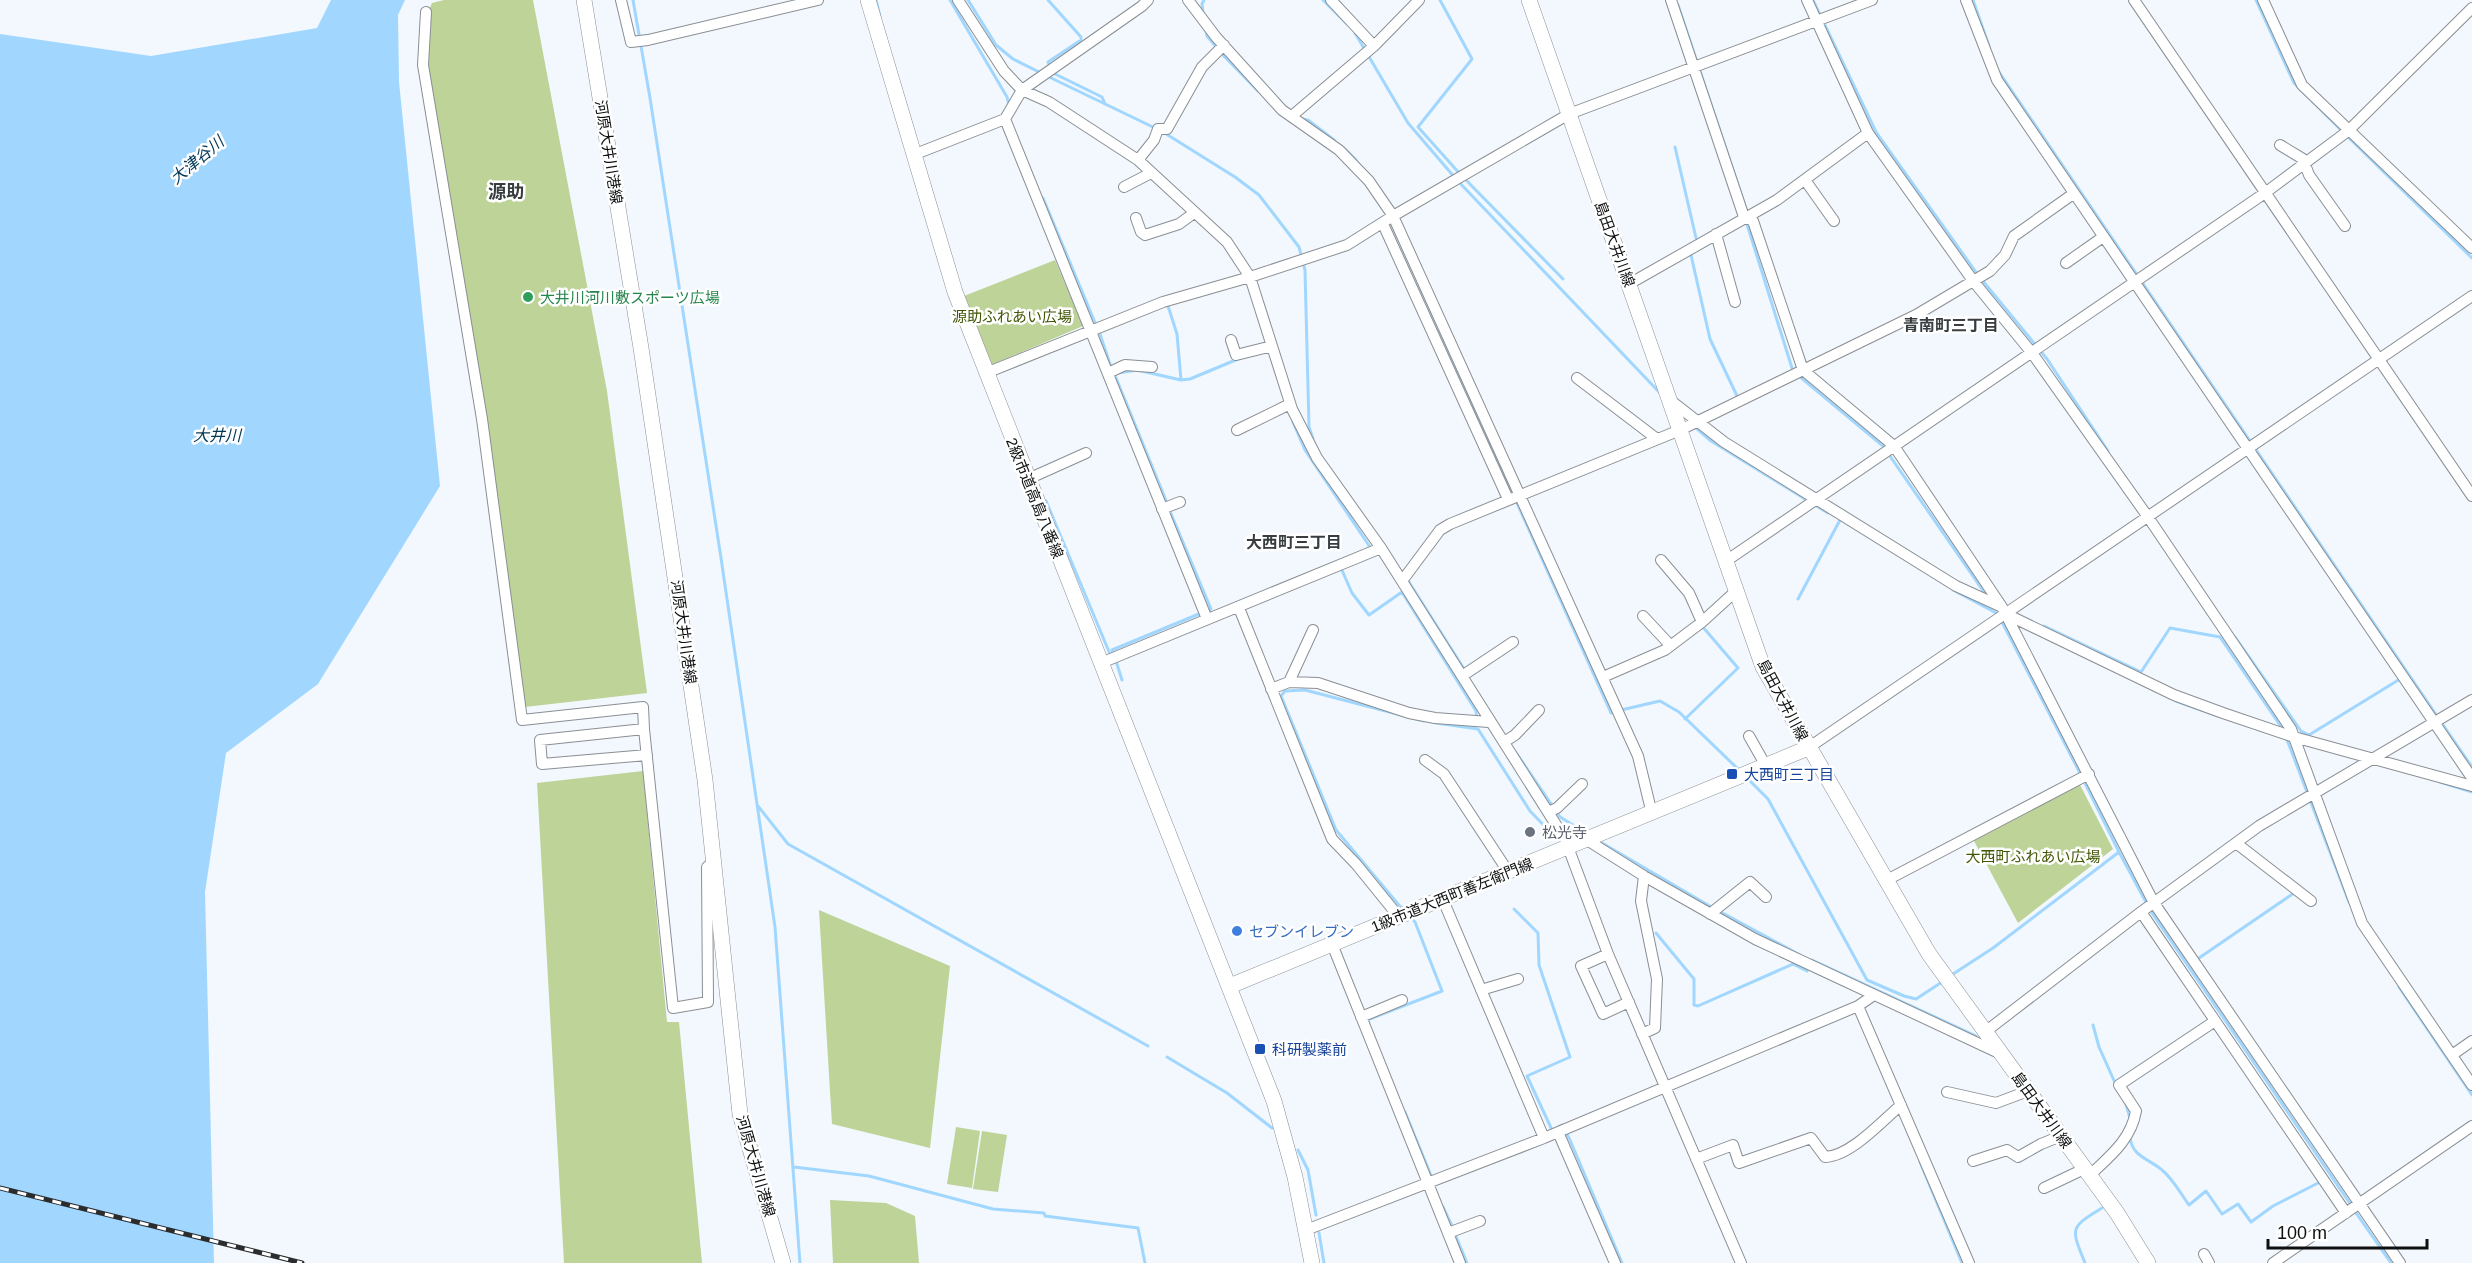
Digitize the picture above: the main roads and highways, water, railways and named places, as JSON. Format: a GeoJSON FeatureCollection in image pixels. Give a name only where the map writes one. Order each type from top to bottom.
{"type":"FeatureCollection","features":[{"type":"Feature","properties":{"kind":"main road","name":"河原大井川港線"},"geometry":{"type":"LineString","coordinates":[[584,0],[677,584],[714,862],[740,1114],[783,1263]]}},
{"type":"Feature","properties":{"kind":"main road","name":"2級市道高島八番線"},"geometry":{"type":"LineString","coordinates":[[868,0],[955,292],[1230,986]]}},
{"type":"Feature","properties":{"kind":"main road","name":"島田大井川線"},"geometry":{"type":"LineString","coordinates":[[1529,0],[1763,667],[1929,954],[2087,1172],[2148,1263]]}},
{"type":"Feature","properties":{"kind":"main road","name":"1級市道大西町善左衛門線"},"geometry":{"type":"LineString","coordinates":[[1230,986],[1808,748]]}},
{"type":"Feature","properties":{"kind":"main road"},"geometry":{"type":"LineString","coordinates":[[1230,986],[1274,1101],[1295,1177],[1312,1263]]}},
{"type":"Feature","properties":{"kind":"water","name":"大井川"},"geometry":{"type":"Polygon","coordinates":[[[331,0],[405,0],[398,15],[399,82],[440,486],[318,684],[226,753],[205,892],[214,1263],[0,1263],[0,34],[151,56],[317,28],[331,0]]]}},
{"type":"Feature","properties":{"kind":"waterway"},"geometry":{"type":"LineString","coordinates":[[633,0],[721,558],[775,927],[800,1263]]}},
{"type":"Feature","properties":{"kind":"waterway"},"geometry":{"type":"LineString","coordinates":[[876,0],[880,16]]}},
{"type":"Feature","properties":{"kind":"waterway"},"geometry":{"type":"LineString","coordinates":[[950,0],[1007,97],[1009,105]]}},
{"type":"Feature","properties":{"kind":"waterway"},"geometry":{"type":"LineString","coordinates":[[968,0],[996,45],[1013,59],[1041,73]]}},
{"type":"Feature","properties":{"kind":"waterway"},"geometry":{"type":"LineString","coordinates":[[1048,0],[1081,37],[1081,40],[1048,62],[1050,67]]}},
{"type":"Feature","properties":{"kind":"waterway"},"geometry":{"type":"LineString","coordinates":[[1203,13],[1204,0]]}},
{"type":"Feature","properties":{"kind":"waterway"},"geometry":{"type":"LineString","coordinates":[[1323,0],[1347,24]]}},
{"type":"Feature","properties":{"kind":"waterway"},"geometry":{"type":"LineString","coordinates":[[1440,0],[1472,59],[1418,127],[1460,174]]}},
{"type":"Feature","properties":{"kind":"waterway"},"geometry":{"type":"LineString","coordinates":[[1813,0],[1876,132],[1978,275]]}},
{"type":"Feature","properties":{"kind":"waterway"},"geometry":{"type":"LineString","coordinates":[[1973,0],[1989,46]]}},
{"type":"Feature","properties":{"kind":"waterway"},"geometry":{"type":"LineString","coordinates":[[2256,0],[2294,83],[2343,132]]}},
{"type":"Feature","properties":{"kind":"waterway"},"geometry":{"type":"LineString","coordinates":[[1678,5],[1746,209]]}},
{"type":"Feature","properties":{"kind":"waterway"},"geometry":{"type":"LineString","coordinates":[[1206,31],[1207,36],[1217,48]]}},
{"type":"Feature","properties":{"kind":"waterway"},"geometry":{"type":"LineString","coordinates":[[1355,33],[1408,123],[1456,179],[1660,393]]}},
{"type":"Feature","properties":{"kind":"waterway"},"geometry":{"type":"LineString","coordinates":[[1221,53],[1258,91]]}},
{"type":"Feature","properties":{"kind":"waterway"},"geometry":{"type":"LineString","coordinates":[[1999,72],[2437,716]]}},
{"type":"Feature","properties":{"kind":"waterway"},"geometry":{"type":"LineString","coordinates":[[1053,73],[1102,97],[1105,104]]}},
{"type":"Feature","properties":{"kind":"waterway"},"geometry":{"type":"LineString","coordinates":[[1047,76],[1157,129]]}},
{"type":"Feature","properties":{"kind":"waterway"},"geometry":{"type":"LineString","coordinates":[[1302,119],[1308,120],[1334,140]]}},
{"type":"Feature","properties":{"kind":"waterway"},"geometry":{"type":"LineString","coordinates":[[1163,132],[1235,177],[1259,195],[1299,247],[1305,270],[1309,427],[1313,439]]}},
{"type":"Feature","properties":{"kind":"waterway"},"geometry":{"type":"LineString","coordinates":[[2347,136],[2472,258]]}},
{"type":"Feature","properties":{"kind":"waterway"},"geometry":{"type":"LineString","coordinates":[[1675,147],[1696,238]]}},
{"type":"Feature","properties":{"kind":"waterway"},"geometry":{"type":"LineString","coordinates":[[1344,148],[1356,160]]}},
{"type":"Feature","properties":{"kind":"waterway"},"geometry":{"type":"LineString","coordinates":[[1465,179],[1563,279]]}},
{"type":"Feature","properties":{"kind":"waterway"},"geometry":{"type":"LineString","coordinates":[[1043,198],[1096,325]]}},
{"type":"Feature","properties":{"kind":"waterway"},"geometry":{"type":"LineString","coordinates":[[1746,221],[1792,368]]}},
{"type":"Feature","properties":{"kind":"waterway"},"geometry":{"type":"LineString","coordinates":[[1393,226],[1611,713],[1614,712]]}},
{"type":"Feature","properties":{"kind":"waterway"},"geometry":{"type":"LineString","coordinates":[[1691,255],[1710,339],[1738,398]]}},
{"type":"Feature","properties":{"kind":"waterway"},"geometry":{"type":"LineString","coordinates":[[1982,280],[2047,359],[2108,451]]}},
{"type":"Feature","properties":{"kind":"waterway"},"geometry":{"type":"LineString","coordinates":[[1118,373],[1137,370],[1181,380],[1177,334],[1168,306]]}},
{"type":"Feature","properties":{"kind":"waterway"},"geometry":{"type":"LineString","coordinates":[[1099,331],[1111,367]]}},
{"type":"Feature","properties":{"kind":"waterway"},"geometry":{"type":"LineString","coordinates":[[1181,380],[1190,379],[1238,359]]}},
{"type":"Feature","properties":{"kind":"waterway"},"geometry":{"type":"LineString","coordinates":[[1114,373],[1167,503]]}},
{"type":"Feature","properties":{"kind":"waterway"},"geometry":{"type":"LineString","coordinates":[[1799,376],[1883,446],[1986,595]]}},
{"type":"Feature","properties":{"kind":"waterway"},"geometry":{"type":"LineString","coordinates":[[1293,422],[1305,450],[1370,547],[1368,548]]}},
{"type":"Feature","properties":{"kind":"waterway"},"geometry":{"type":"LineString","coordinates":[[1695,427],[1711,441],[1810,502]]}},
{"type":"Feature","properties":{"kind":"waterway"},"geometry":{"type":"LineString","coordinates":[[1046,501],[1110,654]]}},
{"type":"Feature","properties":{"kind":"waterway"},"geometry":{"type":"LineString","coordinates":[[1815,505],[1828,513]]}},
{"type":"Feature","properties":{"kind":"waterway"},"geometry":{"type":"LineString","coordinates":[[1114,654],[1112,650],[1211,609],[1169,509]]}},
{"type":"Feature","properties":{"kind":"waterway"},"geometry":{"type":"LineString","coordinates":[[1798,599],[1840,520]]}},
{"type":"Feature","properties":{"kind":"waterway"},"geometry":{"type":"LineString","coordinates":[[1341,568],[1352,593],[1369,615],[1402,592],[1476,711],[1477,720]]}},
{"type":"Feature","properties":{"kind":"waterway"},"geometry":{"type":"LineString","coordinates":[[1407,579],[1466,672]]}},
{"type":"Feature","properties":{"kind":"waterway"},"geometry":{"type":"LineString","coordinates":[[1953,590],[2000,615]]}},
{"type":"Feature","properties":{"kind":"waterway"},"geometry":{"type":"LineString","coordinates":[[2000,618],[2081,775]]}},
{"type":"Feature","properties":{"kind":"waterway"},"geometry":{"type":"LineString","coordinates":[[1685,719],[1738,668],[1702,626]]}},
{"type":"Feature","properties":{"kind":"waterway"},"geometry":{"type":"LineString","coordinates":[[2044,626],[2141,672],[2170,628],[2220,637],[2284,731]]}},
{"type":"Feature","properties":{"kind":"waterway"},"geometry":{"type":"LineString","coordinates":[[2235,637],[2301,731],[2309,735],[2400,679]]}},
{"type":"Feature","properties":{"kind":"waterway"},"geometry":{"type":"LineString","coordinates":[[1116,661],[1122,680]]}},
{"type":"Feature","properties":{"kind":"waterway"},"geometry":{"type":"LineString","coordinates":[[1403,910],[1336,830],[1281,696],[1285,691],[1305,690],[1424,721]]}},
{"type":"Feature","properties":{"kind":"waterway"},"geometry":{"type":"LineString","coordinates":[[1621,710],[1660,701],[1679,712],[1739,770]]}},
{"type":"Feature","properties":{"kind":"waterway"},"geometry":{"type":"LineString","coordinates":[[2176,701],[2218,716]]}},
{"type":"Feature","properties":{"kind":"waterway"},"geometry":{"type":"LineString","coordinates":[[2441,722],[2472,767]]}},
{"type":"Feature","properties":{"kind":"waterway"},"geometry":{"type":"LineString","coordinates":[[1436,723],[1478,729]]}},
{"type":"Feature","properties":{"kind":"waterway"},"geometry":{"type":"LineString","coordinates":[[1478,729],[1530,811],[1558,840],[1561,839]]}},
{"type":"Feature","properties":{"kind":"waterway"},"geometry":{"type":"LineString","coordinates":[[2286,737],[2349,902]]}},
{"type":"Feature","properties":{"kind":"waterway"},"geometry":{"type":"LineString","coordinates":[[1517,754],[1560,817],[1586,833]]}},
{"type":"Feature","properties":{"kind":"waterway"},"geometry":{"type":"LineString","coordinates":[[1748,779],[1768,799],[1867,980],[1916,999],[1942,982]]}},
{"type":"Feature","properties":{"kind":"waterway"},"geometry":{"type":"LineString","coordinates":[[2084,781],[2119,852]]}},
{"type":"Feature","properties":{"kind":"waterway"},"geometry":{"type":"LineString","coordinates":[[2440,782],[2472,792]]}},
{"type":"Feature","properties":{"kind":"waterway"},"geometry":{"type":"LineString","coordinates":[[758,806],[788,844],[1148,1046]]}},
{"type":"Feature","properties":{"kind":"waterway"},"geometry":{"type":"LineString","coordinates":[[1567,836],[1580,830]]}},
{"type":"Feature","properties":{"kind":"waterway"},"geometry":{"type":"LineString","coordinates":[[1602,843],[1713,908]]}},
{"type":"Feature","properties":{"kind":"waterway"},"geometry":{"type":"LineString","coordinates":[[1950,976],[1993,948],[2119,852],[2147,904]]}},
{"type":"Feature","properties":{"kind":"waterway"},"geometry":{"type":"LineString","coordinates":[[2199,958],[2294,893]]}},
{"type":"Feature","properties":{"kind":"waterway"},"geometry":{"type":"LineString","coordinates":[[1514,909],[1538,933],[1539,965],[1570,1057],[1527,1076],[1552,1130]]}},
{"type":"Feature","properties":{"kind":"waterway"},"geometry":{"type":"LineString","coordinates":[[2150,910],[2351,1205]]}},
{"type":"Feature","properties":{"kind":"waterway"},"geometry":{"type":"LineString","coordinates":[[1719,911],[1800,955]]}},
{"type":"Feature","properties":{"kind":"waterway"},"geometry":{"type":"LineString","coordinates":[[1369,1023],[1367,1020],[1442,991],[1415,922],[1410,917]]}},
{"type":"Feature","properties":{"kind":"waterway"},"geometry":{"type":"LineString","coordinates":[[1656,933],[1694,979],[1694,1005],[1698,1006],[1793,964],[1807,971]]}},
{"type":"Feature","properties":{"kind":"waterway"},"geometry":{"type":"LineString","coordinates":[[1812,960],[1976,1036]]}},
{"type":"Feature","properties":{"kind":"waterway"},"geometry":{"type":"LineString","coordinates":[[2399,987],[2472,1095]]}},
{"type":"Feature","properties":{"kind":"waterway"},"geometry":{"type":"LineString","coordinates":[[2093,1025],[2099,1047],[2116,1085]]}},
{"type":"Feature","properties":{"kind":"waterway"},"geometry":{"type":"LineString","coordinates":[[1167,1057],[1227,1093],[1272,1128]]}},
{"type":"Feature","properties":{"kind":"waterway"},"geometry":{"type":"LineString","coordinates":[[2126,1104],[2130,1118]]}},
{"type":"Feature","properties":{"kind":"waterway"},"geometry":{"type":"LineString","coordinates":[[1405,1112],[1432,1178]]}},
{"type":"Feature","properties":{"kind":"waterway"},"geometry":{"type":"LineString","coordinates":[[1558,1127],[1562,1125],[1570,1140],[1622,1263]]}},
{"type":"Feature","properties":{"kind":"waterway"},"geometry":{"type":"LineString","coordinates":[[2130,1136],[2137,1153],[2166,1174],[2189,1205],[2206,1191],[2222,1214],[2238,1204],[2251,1222],[2273,1206],[2320,1182]]}},
{"type":"Feature","properties":{"kind":"waterway"},"geometry":{"type":"LineString","coordinates":[[1298,1150],[1308,1170],[1316,1215]]}},
{"type":"Feature","properties":{"kind":"waterway"},"geometry":{"type":"LineString","coordinates":[[1920,1162],[1962,1263]]}},
{"type":"Feature","properties":{"kind":"waterway"},"geometry":{"type":"LineString","coordinates":[[794,1167],[869,1176],[993,1209],[1044,1213],[1045,1216],[1138,1228],[1145,1263]]}},
{"type":"Feature","properties":{"kind":"waterway"},"geometry":{"type":"LineString","coordinates":[[1443,1207],[1453,1228]]}},
{"type":"Feature","properties":{"kind":"waterway"},"geometry":{"type":"LineString","coordinates":[[2085,1263],[2077,1242],[2076,1230],[2083,1220],[2102,1208]]}},
{"type":"Feature","properties":{"kind":"waterway"},"geometry":{"type":"LineString","coordinates":[[2354,1210],[2391,1263]]}},
{"type":"Feature","properties":{"kind":"waterway"},"geometry":{"type":"LineString","coordinates":[[1319,1233],[1324,1263]]}},
{"type":"Feature","properties":{"kind":"waterway"},"geometry":{"type":"LineString","coordinates":[[1455,1234],[1467,1263]]}},
{"type":"Feature","properties":{"kind":"railway"},"geometry":{"type":"LineString","coordinates":[[0,1188],[302,1263]]}},
{"type":"Feature","properties":{"kind":"place","name":"大井川河川敷スポーツ広場"},"geometry":{"type":"Point","coordinates":[528,297]}},
{"type":"Feature","properties":{"kind":"place","name":"大西町三丁目"},"geometry":{"type":"Point","coordinates":[1732,774]}},
{"type":"Feature","properties":{"kind":"place","name":"松光寺"},"geometry":{"type":"Point","coordinates":[1530,832]}},
{"type":"Feature","properties":{"kind":"place","name":"セブンイレブン"},"geometry":{"type":"Point","coordinates":[1237,931]}},
{"type":"Feature","properties":{"kind":"place","name":"科研製薬前"},"geometry":{"type":"Point","coordinates":[1260,1049]}},
{"type":"Feature","properties":{"kind":"district","name":"源助"},"geometry":{"type":"Point","coordinates":[506,192]}},
{"type":"Feature","properties":{"kind":"district","name":"青南町三丁目"},"geometry":{"type":"Point","coordinates":[1951,325]}},
{"type":"Feature","properties":{"kind":"district","name":"大西町三丁目"},"geometry":{"type":"Point","coordinates":[1294,542]}},
{"type":"Feature","properties":{"kind":"water label","name":"大津谷川"},"geometry":{"type":"Point","coordinates":[197,160]}},
{"type":"Feature","properties":{"kind":"park label","name":"源助ふれあい広場"},"geometry":{"type":"Point","coordinates":[1012,316]}},
{"type":"Feature","properties":{"kind":"park label","name":"大西町ふれあい広場"},"geometry":{"type":"Point","coordinates":[2033,856]}}]}
